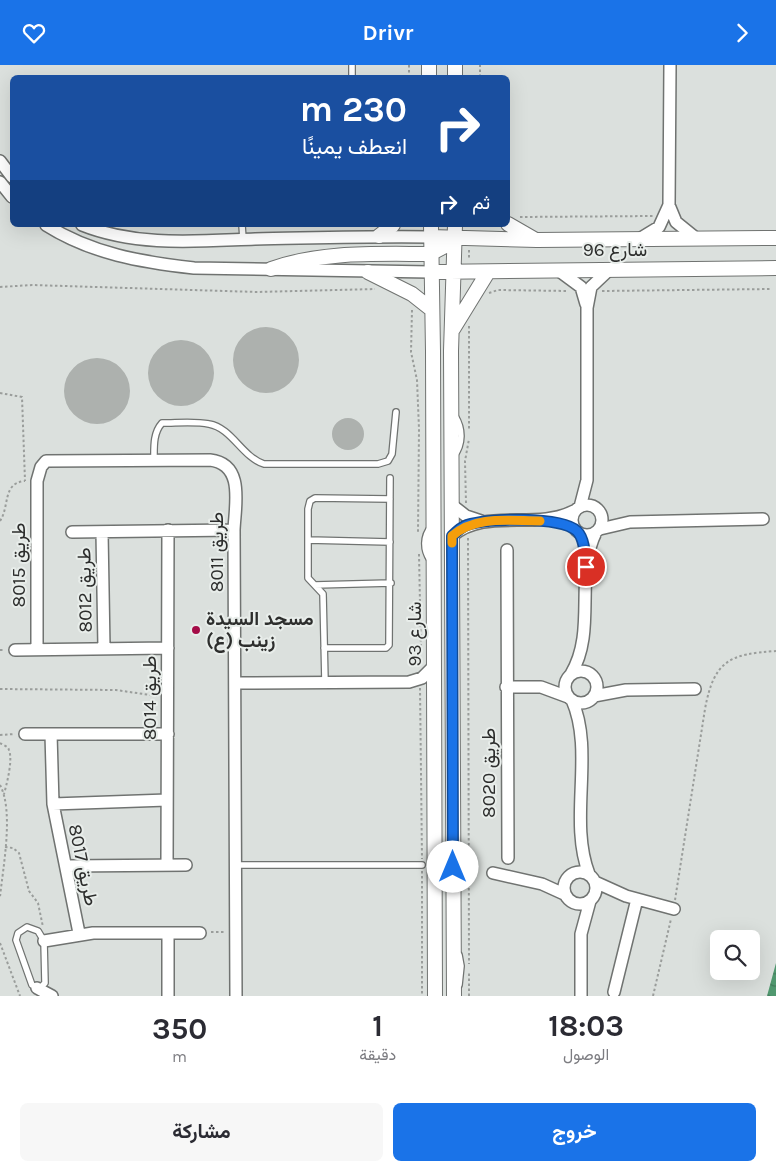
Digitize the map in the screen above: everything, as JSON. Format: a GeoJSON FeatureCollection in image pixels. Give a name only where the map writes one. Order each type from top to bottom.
{"type":"FeatureCollection","features":[{"type":"Feature","properties":{"kind":"street"},"geometry":{"type":"LineString","coordinates":[[641,238],[659,227],[668,211],[670,65]]}},
{"type":"Feature","properties":{"kind":"street"},"geometry":{"type":"LineString","coordinates":[[0,161],[10,174]]}},
{"type":"Feature","properties":{"kind":"street"},"geometry":{"type":"LineString","coordinates":[[0,182],[10,194]]}},
{"type":"Feature","properties":{"kind":"street"},"geometry":{"type":"LineString","coordinates":[[668,211],[676,222],[697,239]]}},
{"type":"Feature","properties":{"kind":"street"},"geometry":{"type":"LineString","coordinates":[[512,221],[537,240]]}},
{"type":"Feature","properties":{"kind":"street"},"geometry":{"type":"LineString","coordinates":[[50,227],[75,241],[129,260],[194,269],[430,271]]}},
{"type":"Feature","properties":{"kind":"street"},"geometry":{"type":"LineString","coordinates":[[90,227],[140,240],[379,236],[430,231]]}},
{"type":"Feature","properties":{"kind":"street"},"geometry":{"type":"LineString","coordinates":[[379,236],[390,227]]}},
{"type":"Feature","properties":{"kind":"street","name":"شارع 96"},"geometry":{"type":"LineString","coordinates":[[430,231],[454,231],[537,240],[776,238]]}},
{"type":"Feature","properties":{"kind":"street","name":"شارع 93"},"geometry":{"type":"LineString","coordinates":[[430,231],[433,351],[435,996]]}},
{"type":"Feature","properties":{"kind":"street"},"geometry":{"type":"LineString","coordinates":[[270,269],[299,260],[328,255],[430,254],[445,246],[454,231]]}},
{"type":"Feature","properties":{"kind":"street","name":"شارع 93"},"geometry":{"type":"LineString","coordinates":[[454,231],[452,332],[454,996]]}},
{"type":"Feature","properties":{"kind":"street","name":"شارع 96"},"geometry":{"type":"LineString","coordinates":[[430,271],[488,272],[557,269],[776,268]]}},
{"type":"Feature","properties":{"kind":"street"},"geometry":{"type":"LineString","coordinates":[[557,269],[586,291],[587,480],[572,521],[584,549],[586,567]]}},
{"type":"Feature","properties":{"kind":"street"},"geometry":{"type":"LineString","coordinates":[[586,291],[610,269]]}},
{"type":"Feature","properties":{"kind":"street"},"geometry":{"type":"LineString","coordinates":[[368,271],[412,294],[431,309]]}},
{"type":"Feature","properties":{"kind":"street"},"geometry":{"type":"LineString","coordinates":[[452,332],[488,272]]}},
{"type":"Feature","properties":{"kind":"street","name":"طريق 8011"},"geometry":{"type":"LineString","coordinates":[[37,481],[41,467],[51,460],[210,460],[224,463],[230,469],[236,482],[234,530],[236,996]]}},
{"type":"Feature","properties":{"kind":"street"},"geometry":{"type":"LineString","coordinates":[[580,732],[570,698],[565,688],[582,643],[586,567],[590,548],[602,522],[587,480]]}},
{"type":"Feature","properties":{"kind":"street","name":"طريق 8015"},"geometry":{"type":"LineString","coordinates":[[37,481],[37,649]]}},
{"type":"Feature","properties":{"kind":"street"},"geometry":{"type":"LineString","coordinates":[[452,505],[467,520],[547,521],[588,535],[630,522],[763,519]]}},
{"type":"Feature","properties":{"kind":"street"},"geometry":{"type":"LineString","coordinates":[[547,521],[591,505],[610,517],[630,522]]}},
{"type":"Feature","properties":{"kind":"street"},"geometry":{"type":"LineString","coordinates":[[452,536],[467,520]]}},
{"type":"Feature","properties":{"kind":"street","name":"طريق 8012"},"geometry":{"type":"LineString","coordinates":[[72,532],[234,530]]}},
{"type":"Feature","properties":{"kind":"street","name":"طريق 8014"},"geometry":{"type":"LineString","coordinates":[[167,865],[168,531]]}},
{"type":"Feature","properties":{"kind":"street","name":"طريق 8012"},"geometry":{"type":"LineString","coordinates":[[102,532],[104,648]]}},
{"type":"Feature","properties":{"kind":"street","name":"طريق 8020"},"geometry":{"type":"LineString","coordinates":[[507,550],[508,858]]}},
{"type":"Feature","properties":{"kind":"street"},"geometry":{"type":"LineString","coordinates":[[581,996],[581,934],[577,915],[567,898],[568,877],[576,864],[581,844],[580,732],[584,715],[593,698],[593,677],[582,643]]}},
{"type":"Feature","properties":{"kind":"street"},"geometry":{"type":"LineString","coordinates":[[15,650],[168,647]]}},
{"type":"Feature","properties":{"kind":"street"},"geometry":{"type":"LineString","coordinates":[[415,684],[434,666]]}},
{"type":"Feature","properties":{"kind":"street"},"geometry":{"type":"LineString","coordinates":[[506,687],[541,687],[580,671],[626,690]]}},
{"type":"Feature","properties":{"kind":"street"},"geometry":{"type":"LineString","coordinates":[[236,683],[415,684],[434,697]]}},
{"type":"Feature","properties":{"kind":"street"},"geometry":{"type":"LineString","coordinates":[[541,687],[581,703],[626,690],[695,689]]}},
{"type":"Feature","properties":{"kind":"street"},"geometry":{"type":"LineString","coordinates":[[25,734],[168,734]]}},
{"type":"Feature","properties":{"kind":"street","name":"طريق 8017"},"geometry":{"type":"LineString","coordinates":[[51,734],[53,804],[79,933]]}},
{"type":"Feature","properties":{"kind":"street","name":"طريق 8017"},"geometry":{"type":"LineString","coordinates":[[53,804],[168,800]]}},
{"type":"Feature","properties":{"kind":"street"},"geometry":{"type":"LineString","coordinates":[[581,844],[596,888],[581,934]]}},
{"type":"Feature","properties":{"kind":"street"},"geometry":{"type":"LineString","coordinates":[[66,866],[186,865]]}},
{"type":"Feature","properties":{"kind":"street"},"geometry":{"type":"LineString","coordinates":[[542,884],[568,877],[579,871],[631,898],[674,909]]}},
{"type":"Feature","properties":{"kind":"street"},"geometry":{"type":"LineString","coordinates":[[493,873],[542,884],[580,904],[591,900],[631,898]]}},
{"type":"Feature","properties":{"kind":"street"},"geometry":{"type":"LineString","coordinates":[[614,992],[631,898]]}},
{"type":"Feature","properties":{"kind":"street"},"geometry":{"type":"LineString","coordinates":[[42,937],[79,933],[200,933]]}},
{"type":"Feature","properties":{"kind":"street"},"geometry":{"type":"LineString","coordinates":[[168,933],[168,996]]}},
{"type":"Feature","properties":{"kind":"street"},"geometry":{"type":"LineString","coordinates":[[37,988],[52,996]]}},
{"type":"Feature","properties":{"kind":"lane"},"geometry":{"type":"LineString","coordinates":[[242,227],[243,239]]}},
{"type":"Feature","properties":{"kind":"lane"},"geometry":{"type":"LineString","coordinates":[[154,460],[154,440],[162,423],[209,424],[224,431],[251,458],[264,464],[378,464],[388,461],[392,454],[396,412]]}},
{"type":"Feature","properties":{"kind":"lane"},"geometry":{"type":"LineString","coordinates":[[324,648],[386,648],[389,645],[390,478]]}},
{"type":"Feature","properties":{"kind":"lane"},"geometry":{"type":"LineString","coordinates":[[325,682],[323,594],[308,578],[308,509],[310,501],[315,498],[390,499]]}},
{"type":"Feature","properties":{"kind":"lane"},"geometry":{"type":"LineString","coordinates":[[308,541],[390,542]]}},
{"type":"Feature","properties":{"kind":"lane"},"geometry":{"type":"LineString","coordinates":[[315,585],[390,583]]}},
{"type":"Feature","properties":{"kind":"lane"},"geometry":{"type":"LineString","coordinates":[[236,865],[422,865]]}},
{"type":"Feature","properties":{"kind":"lane"},"geometry":{"type":"LineString","coordinates":[[24,928],[31,928],[42,937],[45,983],[37,988],[32,985],[16,940],[18,933],[24,928]]}},
{"type":"Feature","properties":{"kind":"path"},"geometry":{"type":"LineString","coordinates":[[512,221],[668,211]]}},
{"type":"Feature","properties":{"kind":"path"},"geometry":{"type":"LineString","coordinates":[[0,287],[32,285],[256,292],[378,289]]}},
{"type":"Feature","properties":{"kind":"path"},"geometry":{"type":"LineString","coordinates":[[487,294],[498,290],[770,289]]}},
{"type":"Feature","properties":{"kind":"path"},"geometry":{"type":"LineString","coordinates":[[409,304],[412,313],[411,352],[417,380],[418,533]]}},
{"type":"Feature","properties":{"kind":"path"},"geometry":{"type":"LineString","coordinates":[[469,322],[469,448],[465,461],[467,520],[469,996]]}},
{"type":"Feature","properties":{"kind":"path"},"geometry":{"type":"LineString","coordinates":[[0,393],[22,397],[25,481]]}},
{"type":"Feature","properties":{"kind":"path"},"geometry":{"type":"LineString","coordinates":[[0,521],[10,488],[16,482],[37,481]]}},
{"type":"Feature","properties":{"kind":"path"},"geometry":{"type":"LineString","coordinates":[[418,552],[422,659]]}},
{"type":"Feature","properties":{"kind":"path"},"geometry":{"type":"LineString","coordinates":[[653,996],[674,909],[705,709],[711,685],[725,663],[735,656],[747,653],[776,651]]}},
{"type":"Feature","properties":{"kind":"path"},"geometry":{"type":"LineString","coordinates":[[415,684],[422,865],[422,996]]}},
{"type":"Feature","properties":{"kind":"path"},"geometry":{"type":"LineString","coordinates":[[0,689],[116,690],[161,697]]}},
{"type":"Feature","properties":{"kind":"path"},"geometry":{"type":"LineString","coordinates":[[0,735],[25,734]]}},
{"type":"Feature","properties":{"kind":"path"},"geometry":{"type":"LineString","coordinates":[[0,743],[8,747],[10,751],[8,779],[4,794],[5,847],[0,897]]}},
{"type":"Feature","properties":{"kind":"path"},"geometry":{"type":"LineString","coordinates":[[0,785],[4,794]]}},
{"type":"Feature","properties":{"kind":"path"},"geometry":{"type":"LineString","coordinates":[[5,847],[13,848],[19,853],[29,891],[38,903],[43,923],[42,937]]}},
{"type":"Feature","properties":{"kind":"path"},"geometry":{"type":"LineString","coordinates":[[200,933],[236,932]]}},
{"type":"Feature","properties":{"kind":"path"},"geometry":{"type":"LineString","coordinates":[[0,943],[20,996]]}},
{"type":"Feature","properties":{"kind":"water"},"geometry":{"type":"Polygon","coordinates":[[[776,963],[776,996],[767,996],[776,963]]]}},
{"type":"Feature","properties":{"kind":"building"},"geometry":{"type":"Polygon","coordinates":[[[259,327],[273,327],[285,332],[294,341],[299,353],[297,373],[290,384],[273,393],[259,393],[247,388],[238,379],[233,367],[233,353],[238,341],[247,332],[259,327]]]}},
{"type":"Feature","properties":{"kind":"building"},"geometry":{"type":"Polygon","coordinates":[[[174,340],[188,340],[200,345],[209,354],[214,366],[212,386],[205,397],[188,406],[174,406],[162,401],[153,392],[148,380],[148,366],[153,354],[162,345],[174,340]]]}},
{"type":"Feature","properties":{"kind":"building"},"geometry":{"type":"Polygon","coordinates":[[[90,358],[104,358],[116,363],[125,372],[130,384],[128,404],[121,415],[104,424],[90,424],[78,419],[69,410],[64,398],[64,384],[69,372],[78,363],[90,358]]]}},
{"type":"Feature","properties":{"kind":"building"},"geometry":{"type":"Polygon","coordinates":[[[348,418],[354,419],[359,423],[363,428],[363,440],[359,445],[354,449],[348,450],[342,449],[337,445],[333,440],[332,434],[333,428],[337,423],[342,419],[348,418]]]}},
{"type":"Feature","properties":{"kind":"slow traffic"},"geometry":{"type":"LineString","coordinates":[[452,543],[452,536],[459,529],[483,521],[540,521]]}},
{"type":"Feature","properties":{"kind":"place","name":"مسجد السيدة زينب (ع)"},"geometry":{"type":"Point","coordinates":[196,630]}},
{"type":"Feature","properties":{"kind":"route"},"geometry":{"type":"LineString","coordinates":[[453,867],[452,536],[464,526],[483,521],[547,521],[575,529],[581,538],[586,567]]}}]}
